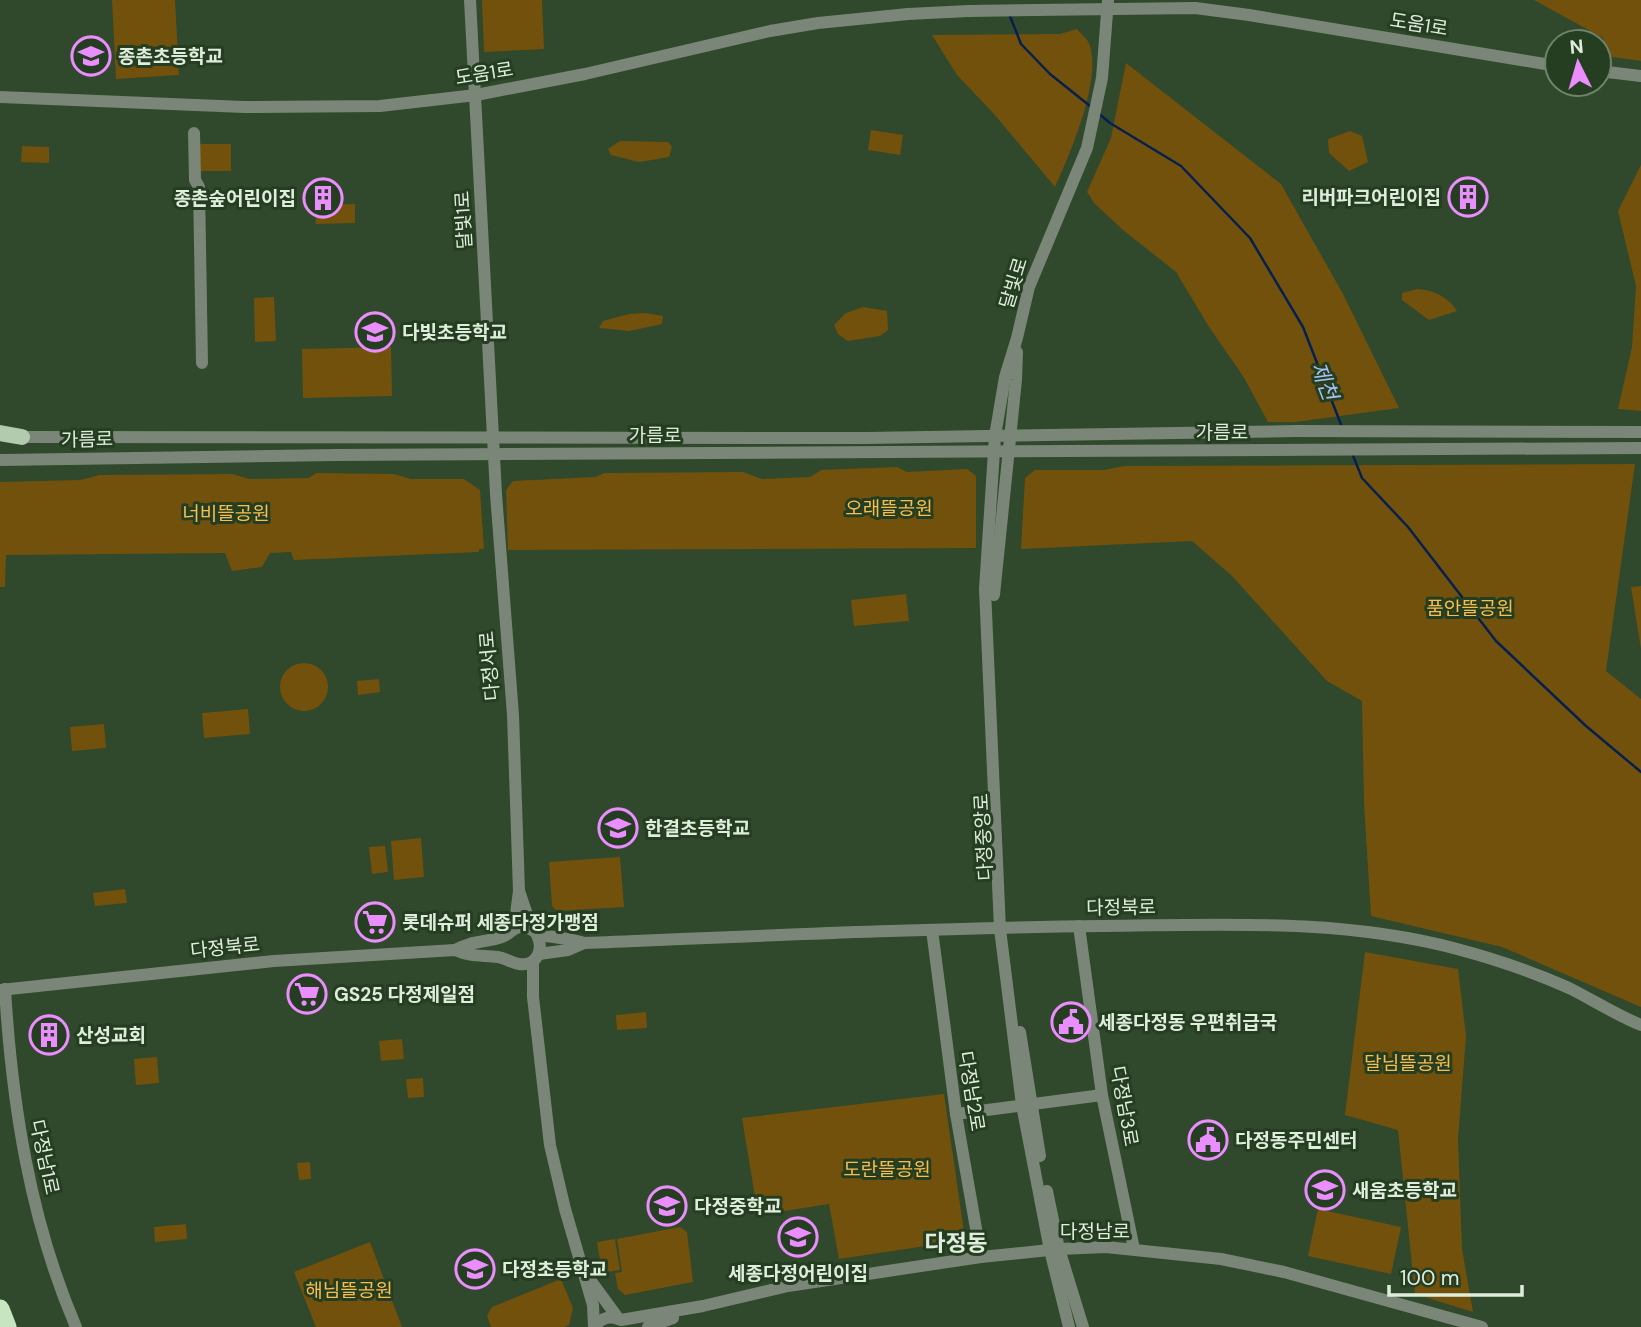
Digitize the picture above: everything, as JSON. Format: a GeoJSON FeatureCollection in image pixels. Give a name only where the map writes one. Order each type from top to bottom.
{"type":"FeatureCollection","features":[{"type":"Feature","properties":{"kind":"highway"},"geometry":{"type":"LineString","coordinates":[[0,1309],[7,1327]]}},
{"type":"Feature","properties":{"kind":"main road"},"geometry":{"type":"LineString","coordinates":[[0,436],[22,437]]}},
{"type":"Feature","properties":{"kind":"street","name":"달빛1로"},"geometry":{"type":"LineString","coordinates":[[470,0],[493,437]]}},
{"type":"Feature","properties":{"kind":"street","name":"도움1로"},"geometry":{"type":"LineString","coordinates":[[0,97],[244,107],[380,106],[476,94],[585,74],[770,31],[818,23],[908,13],[1044,10],[1108,4],[1195,8],[1249,15],[1543,64]]}},
{"type":"Feature","properties":{"kind":"street","name":"달빛로"},"geometry":{"type":"LineString","coordinates":[[995,436],[1005,377],[1029,287],[1087,148],[1102,78],[1108,4]]}},
{"type":"Feature","properties":{"kind":"street"},"geometry":{"type":"LineString","coordinates":[[1613,73],[1641,76]]}},
{"type":"Feature","properties":{"kind":"street"},"geometry":{"type":"LineString","coordinates":[[194,133],[195,180],[199,187],[202,363]]}},
{"type":"Feature","properties":{"kind":"street","name":"다정중앙로"},"geometry":{"type":"LineString","coordinates":[[1004,928],[994,586],[1016,380],[1017,338]]}},
{"type":"Feature","properties":{"kind":"street","name":"가름로"},"geometry":{"type":"LineString","coordinates":[[22,437],[1641,432]]}},
{"type":"Feature","properties":{"kind":"street","name":"다정중앙로"},"geometry":{"type":"LineString","coordinates":[[995,436],[985,589],[1004,928],[1027,1104],[1069,1327]]}},
{"type":"Feature","properties":{"kind":"street","name":"다정서로"},"geometry":{"type":"LineString","coordinates":[[493,437],[503,607],[513,715],[519,891]]}},
{"type":"Feature","properties":{"kind":"street","name":"가름로"},"geometry":{"type":"LineString","coordinates":[[0,460],[1641,448]]}},
{"type":"Feature","properties":{"kind":"street"},"geometry":{"type":"LineString","coordinates":[[0,466],[34,458]]}},
{"type":"Feature","properties":{"kind":"street"},"geometry":{"type":"LineString","coordinates":[[519,891],[541,947],[536,958],[533,997],[553,1166],[593,1305],[594,1327]]}},
{"type":"Feature","properties":{"kind":"street"},"geometry":{"type":"LineString","coordinates":[[519,891],[510,933],[503,948],[526,978],[533,997]]}},
{"type":"Feature","properties":{"kind":"street","name":"다정북로"},"geometry":{"type":"LineString","coordinates":[[584,943],[1079,926],[1259,924],[1350,929],[1456,948],[1511,964],[1570,989],[1641,1025]]}},
{"type":"Feature","properties":{"kind":"street","name":"다정남3로"},"geometry":{"type":"LineString","coordinates":[[1079,926],[1102,1095],[1134,1249]]}},
{"type":"Feature","properties":{"kind":"street"},"geometry":{"type":"LineString","coordinates":[[455,950],[468,943],[510,933],[520,927],[584,943]]}},
{"type":"Feature","properties":{"kind":"street","name":"다정남2로"},"geometry":{"type":"LineString","coordinates":[[932,930],[956,1114],[981,1257]]}},
{"type":"Feature","properties":{"kind":"street"},"geometry":{"type":"LineString","coordinates":[[455,950],[469,957],[513,961],[568,950],[584,943]]}},
{"type":"Feature","properties":{"kind":"street","name":"다정북로"},"geometry":{"type":"LineString","coordinates":[[3,990],[274,961],[455,950]]}},
{"type":"Feature","properties":{"kind":"street","name":"다정남1로"},"geometry":{"type":"LineString","coordinates":[[3,990],[14,1097],[23,1151],[47,1247],[76,1327]]}},
{"type":"Feature","properties":{"kind":"street"},"geometry":{"type":"LineString","coordinates":[[956,1114],[1102,1095]]}},
{"type":"Feature","properties":{"kind":"street","name":"다정남로"},"geometry":{"type":"LineString","coordinates":[[703,1306],[789,1286],[981,1257],[1055,1250],[1134,1249],[1221,1259],[1284,1272],[1482,1327]]}},
{"type":"Feature","properties":{"kind":"street","name":"다정중앙로"},"geometry":{"type":"LineString","coordinates":[[1055,1250],[1083,1327]]}},
{"type":"Feature","properties":{"kind":"street"},"geometry":{"type":"LineString","coordinates":[[584,1271],[622,1322]]}},
{"type":"Feature","properties":{"kind":"street"},"geometry":{"type":"LineString","coordinates":[[594,1327],[604,1318],[622,1322],[703,1306]]}},
{"type":"Feature","properties":{"kind":"street"},"geometry":{"type":"LineString","coordinates":[[648,1327],[703,1306]]}},
{"type":"Feature","properties":{"kind":"green space"},"geometry":{"type":"Polygon","coordinates":[[[112,0],[175,0],[179,75],[116,79],[112,0]]]}},
{"type":"Feature","properties":{"kind":"green space"},"geometry":{"type":"Polygon","coordinates":[[[482,0],[542,0],[544,49],[484,52],[482,0]]]}},
{"type":"Feature","properties":{"kind":"green space"},"geometry":{"type":"Polygon","coordinates":[[[1534,0],[1641,0],[1641,61],[1613,57],[1613,28],[1585,28],[1534,0]]]}},
{"type":"Feature","properties":{"kind":"green space"},"geometry":{"type":"Polygon","coordinates":[[[1077,29],[1090,46],[1091,79],[1082,118],[1055,187],[994,114],[957,75],[932,35],[1060,34],[1077,29]]]}},
{"type":"Feature","properties":{"kind":"green space"},"geometry":{"type":"Polygon","coordinates":[[[1126,63],[1281,184],[1343,294],[1399,408],[1296,422],[1268,422],[1243,376],[1176,272],[1094,203],[1087,192],[1111,138],[1126,63]]]}},
{"type":"Feature","properties":{"kind":"green space"},"geometry":{"type":"Polygon","coordinates":[[[871,130],[903,135],[900,155],[868,150],[871,130]]]}},
{"type":"Feature","properties":{"kind":"green space"},"geometry":{"type":"Polygon","coordinates":[[[1350,131],[1362,136],[1368,162],[1349,171],[1329,153],[1328,139],[1350,131]]]}},
{"type":"Feature","properties":{"kind":"green space"},"geometry":{"type":"Polygon","coordinates":[[[620,141],[668,142],[672,147],[669,157],[639,162],[611,155],[608,149],[620,141]]]}},
{"type":"Feature","properties":{"kind":"green space"},"geometry":{"type":"Polygon","coordinates":[[[199,144],[231,144],[231,171],[199,171],[199,144]]]}},
{"type":"Feature","properties":{"kind":"green space"},"geometry":{"type":"Polygon","coordinates":[[[22,146],[49,147],[49,163],[21,162],[22,146]]]}},
{"type":"Feature","properties":{"kind":"green space"},"geometry":{"type":"Polygon","coordinates":[[[1641,165],[1641,411],[1618,409],[1632,347],[1636,286],[1618,211],[1641,165]]]}},
{"type":"Feature","properties":{"kind":"green space"},"geometry":{"type":"Polygon","coordinates":[[[355,204],[355,223],[316,224],[315,205],[355,204]]]}},
{"type":"Feature","properties":{"kind":"green space"},"geometry":{"type":"Polygon","coordinates":[[[1418,289],[1440,295],[1457,311],[1429,320],[1402,300],[1402,293],[1418,289]]]}},
{"type":"Feature","properties":{"kind":"green space"},"geometry":{"type":"Polygon","coordinates":[[[274,297],[276,341],[255,342],[254,298],[274,297]]]}},
{"type":"Feature","properties":{"kind":"green space"},"geometry":{"type":"Polygon","coordinates":[[[863,307],[887,311],[888,330],[880,336],[848,341],[838,334],[834,325],[846,313],[863,307]]]}},
{"type":"Feature","properties":{"kind":"green space"},"geometry":{"type":"Polygon","coordinates":[[[629,314],[663,316],[662,324],[629,331],[599,328],[603,321],[629,314]]]}},
{"type":"Feature","properties":{"kind":"green space"},"geometry":{"type":"Polygon","coordinates":[[[391,347],[392,396],[303,398],[302,349],[391,347]]]}},
{"type":"Feature","properties":{"kind":"green space","name":"품안뜰공원"},"geometry":{"type":"Polygon","coordinates":[[[1635,464],[1606,671],[1641,699],[1641,1007],[1502,947],[1371,916],[1364,803],[1362,701],[1327,681],[1232,576],[1192,541],[1021,549],[1025,478],[1035,470],[1104,470],[1124,466],[1635,464]]]}},
{"type":"Feature","properties":{"kind":"green space","name":"오래뜰공원"},"geometry":{"type":"Polygon","coordinates":[[[897,467],[907,472],[967,469],[976,476],[976,548],[508,550],[506,490],[513,481],[595,477],[605,473],[743,472],[762,479],[810,477],[821,470],[897,467]]]}},
{"type":"Feature","properties":{"kind":"green space","name":"너비뜰공원"},"geometry":{"type":"Polygon","coordinates":[[[316,473],[394,474],[411,479],[464,479],[480,490],[484,549],[479,549],[479,552],[294,560],[291,552],[270,553],[262,567],[232,571],[225,553],[6,555],[5,587],[0,587],[0,482],[80,480],[100,475],[232,474],[250,479],[309,478],[316,473]]]}},
{"type":"Feature","properties":{"kind":"green space"},"geometry":{"type":"Polygon","coordinates":[[[1641,586],[1641,649],[1631,587],[1641,586]]]}},
{"type":"Feature","properties":{"kind":"green space"},"geometry":{"type":"Polygon","coordinates":[[[906,594],[909,621],[854,626],[851,600],[906,594]]]}},
{"type":"Feature","properties":{"kind":"green space"},"geometry":{"type":"Polygon","coordinates":[[[304,663],[321,670],[328,687],[321,704],[304,711],[287,704],[280,687],[287,670],[304,663]]]}},
{"type":"Feature","properties":{"kind":"green space"},"geometry":{"type":"Polygon","coordinates":[[[379,679],[380,692],[358,695],[357,681],[379,679]]]}},
{"type":"Feature","properties":{"kind":"green space"},"geometry":{"type":"Polygon","coordinates":[[[248,709],[250,734],[204,738],[202,713],[248,709]]]}},
{"type":"Feature","properties":{"kind":"green space"},"geometry":{"type":"Polygon","coordinates":[[[104,724],[106,748],[72,751],[70,727],[104,724]]]}},
{"type":"Feature","properties":{"kind":"green space"},"geometry":{"type":"Polygon","coordinates":[[[421,838],[424,877],[394,880],[391,841],[421,838]]]}},
{"type":"Feature","properties":{"kind":"green space"},"geometry":{"type":"Polygon","coordinates":[[[385,846],[388,872],[372,874],[369,847],[385,846]]]}},
{"type":"Feature","properties":{"kind":"green space"},"geometry":{"type":"Polygon","coordinates":[[[620,857],[624,907],[557,911],[552,906],[549,862],[620,857]]]}},
{"type":"Feature","properties":{"kind":"green space"},"geometry":{"type":"Polygon","coordinates":[[[125,889],[127,903],[95,906],[93,893],[125,889]]]}},
{"type":"Feature","properties":{"kind":"green space","name":"달님뜰공원"},"geometry":{"type":"Polygon","coordinates":[[[1365,952],[1458,969],[1466,1036],[1458,1139],[1462,1249],[1473,1312],[1415,1294],[1398,1130],[1345,1115],[1365,952]]]}},
{"type":"Feature","properties":{"kind":"green space"},"geometry":{"type":"Polygon","coordinates":[[[646,1012],[647,1028],[617,1030],[616,1015],[646,1012]]]}},
{"type":"Feature","properties":{"kind":"green space"},"geometry":{"type":"Polygon","coordinates":[[[402,1039],[404,1059],[381,1061],[379,1041],[402,1039]]]}},
{"type":"Feature","properties":{"kind":"green space"},"geometry":{"type":"Polygon","coordinates":[[[157,1057],[159,1083],[136,1085],[134,1059],[157,1057]]]}},
{"type":"Feature","properties":{"kind":"green space"},"geometry":{"type":"Polygon","coordinates":[[[423,1078],[424,1097],[408,1098],[406,1079],[423,1078]]]}},
{"type":"Feature","properties":{"kind":"green space","name":"도란뜰공원"},"geometry":{"type":"Polygon","coordinates":[[[944,1094],[964,1232],[959,1241],[839,1259],[829,1204],[758,1215],[742,1118],[944,1094]]]}},
{"type":"Feature","properties":{"kind":"green space"},"geometry":{"type":"Polygon","coordinates":[[[310,1162],[311,1179],[299,1180],[297,1163],[310,1162]]]}},
{"type":"Feature","properties":{"kind":"green space"},"geometry":{"type":"Polygon","coordinates":[[[1318,1209],[1401,1227],[1391,1274],[1308,1256],[1318,1209]]]}},
{"type":"Feature","properties":{"kind":"green space"},"geometry":{"type":"Polygon","coordinates":[[[186,1224],[187,1239],[155,1242],[154,1227],[186,1224]]]}},
{"type":"Feature","properties":{"kind":"green space"},"geometry":{"type":"Polygon","coordinates":[[[680,1227],[687,1232],[693,1282],[625,1295],[618,1289],[615,1273],[622,1272],[617,1239],[680,1227]]]}},
{"type":"Feature","properties":{"kind":"green space"},"geometry":{"type":"Polygon","coordinates":[[[615,1239],[620,1270],[602,1273],[597,1242],[615,1239]]]}},
{"type":"Feature","properties":{"kind":"green space","name":"해님뜰공원"},"geometry":{"type":"Polygon","coordinates":[[[370,1242],[402,1327],[316,1327],[294,1272],[370,1242]]]}},
{"type":"Feature","properties":{"kind":"green space"},"geometry":{"type":"Polygon","coordinates":[[[561,1279],[573,1308],[569,1325],[491,1327],[487,1316],[492,1307],[561,1279]]]}},
{"type":"Feature","properties":{"kind":"waterway","name":"제천"},"geometry":{"type":"LineString","coordinates":[[1010,16],[1021,44],[1050,74],[1090,106]]}},
{"type":"Feature","properties":{"kind":"waterway","name":"제천"},"geometry":{"type":"LineString","coordinates":[[1098,113],[1181,166],[1250,238],[1303,327],[1342,427]]}},
{"type":"Feature","properties":{"kind":"waterway","name":"제천"},"geometry":{"type":"LineString","coordinates":[[1352,453],[1362,478],[1408,527],[1496,641],[1586,726],[1641,772]]}},
{"type":"Feature","properties":{"kind":"place","name":"종촌초등학교"},"geometry":{"type":"Point","coordinates":[91,56]}},
{"type":"Feature","properties":{"kind":"place","name":"리버파크어린이집"},"geometry":{"type":"Point","coordinates":[1468,197]}},
{"type":"Feature","properties":{"kind":"place","name":"종촌숲어린이집"},"geometry":{"type":"Point","coordinates":[323,198]}},
{"type":"Feature","properties":{"kind":"place","name":"다빛초등학교"},"geometry":{"type":"Point","coordinates":[375,332]}},
{"type":"Feature","properties":{"kind":"place","name":"한결초등학교"},"geometry":{"type":"Point","coordinates":[618,828]}},
{"type":"Feature","properties":{"kind":"place","name":"롯데슈퍼 세종다정가맹점"},"geometry":{"type":"Point","coordinates":[375,922]}},
{"type":"Feature","properties":{"kind":"place","name":"GS25 다정제일점"},"geometry":{"type":"Point","coordinates":[307,994]}},
{"type":"Feature","properties":{"kind":"place","name":"세종다정동 우편취급국"},"geometry":{"type":"Point","coordinates":[1071,1022]}},
{"type":"Feature","properties":{"kind":"place","name":"산성교회"},"geometry":{"type":"Point","coordinates":[49,1035]}},
{"type":"Feature","properties":{"kind":"place","name":"다정동주민센터"},"geometry":{"type":"Point","coordinates":[1208,1140]}},
{"type":"Feature","properties":{"kind":"place","name":"새움초등학교"},"geometry":{"type":"Point","coordinates":[1325,1190]}},
{"type":"Feature","properties":{"kind":"place","name":"다정중학교"},"geometry":{"type":"Point","coordinates":[667,1206]}},
{"type":"Feature","properties":{"kind":"place","name":"세종다정어린이집"},"geometry":{"type":"Point","coordinates":[798,1237]}},
{"type":"Feature","properties":{"kind":"place","name":"다정초등학교"},"geometry":{"type":"Point","coordinates":[475,1269]}},
{"type":"Feature","properties":{"kind":"district","name":"다정동"},"geometry":{"type":"Point","coordinates":[956,1243]}}]}
